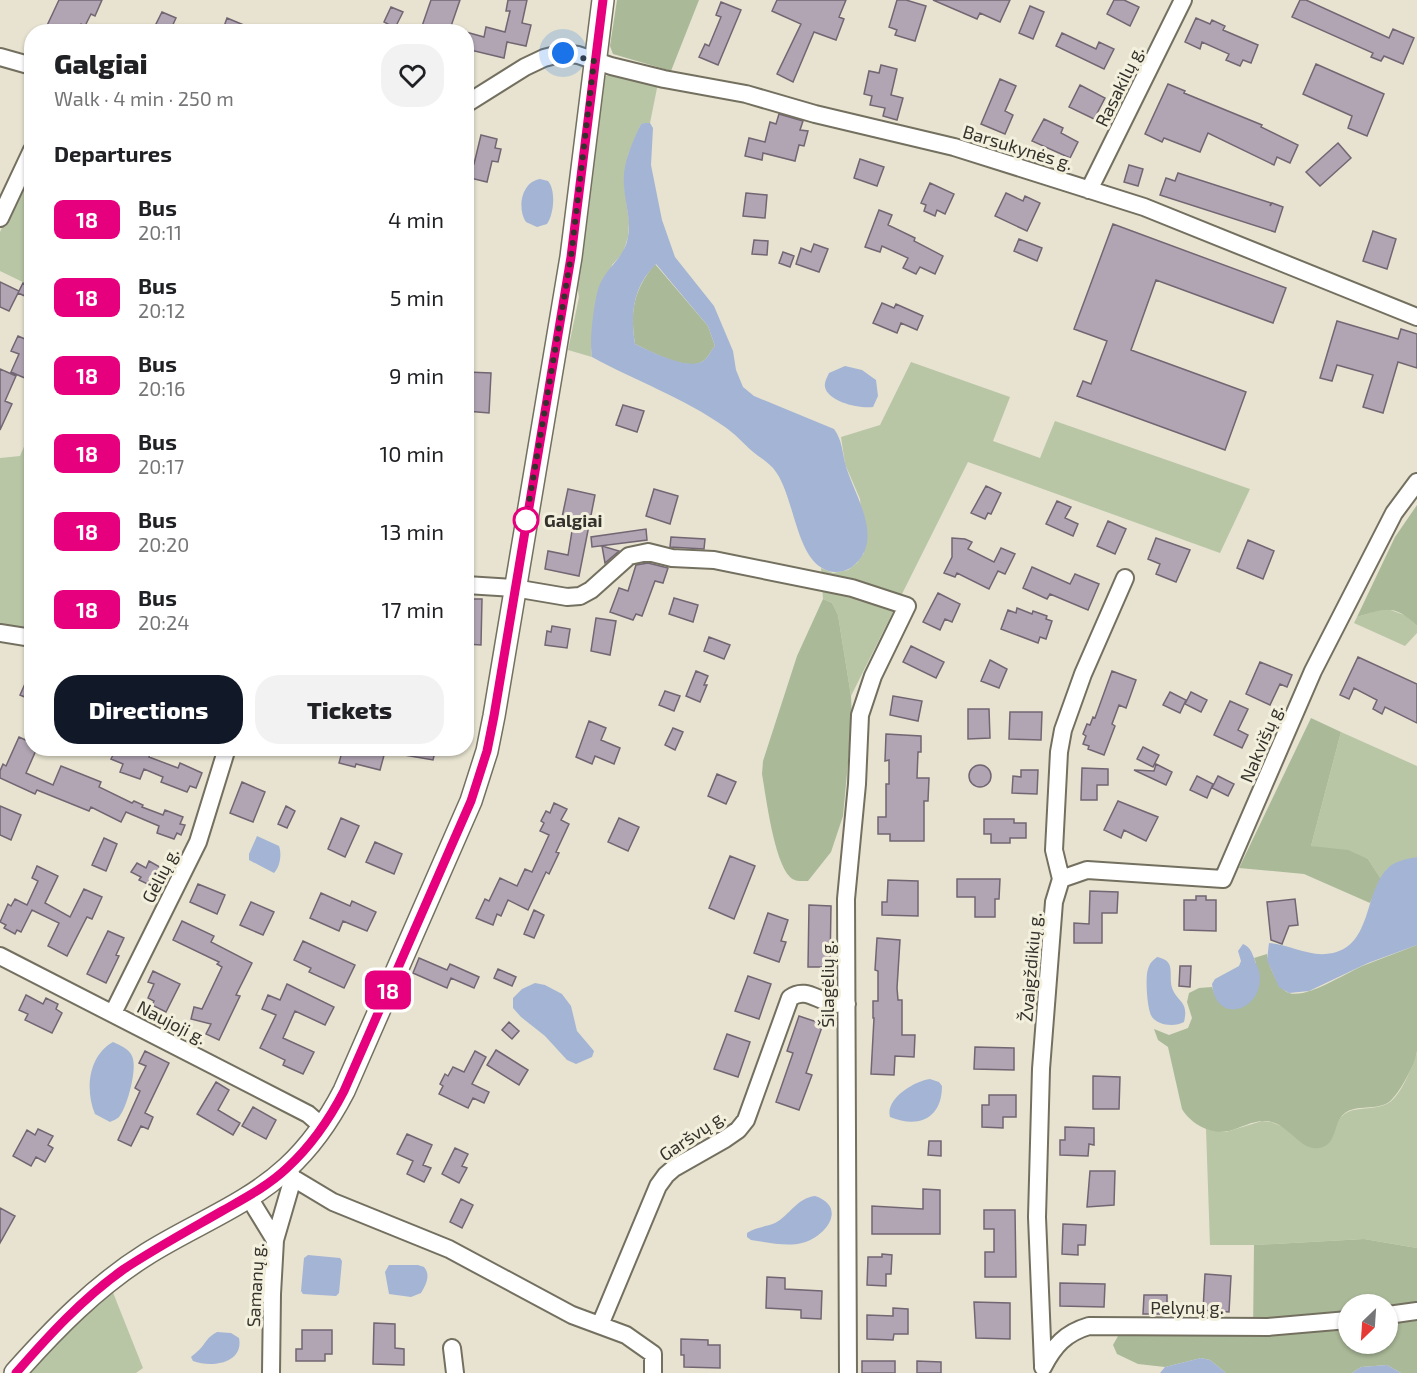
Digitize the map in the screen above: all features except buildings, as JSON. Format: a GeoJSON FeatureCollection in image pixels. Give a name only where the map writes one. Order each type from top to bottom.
{"type":"FeatureCollection","features":[{"type":"Feature","properties":{"kind":"main road"},"geometry":{"type":"LineString","coordinates":[[15,1373],[72,1312],[121,1271],[148,1253],[290,1173],[335,1108],[355,1068],[456,837],[480,776],[494,716],[571,257],[603,0]]}},
{"type":"Feature","properties":{"kind":"street","name":"Rasakilų g."},"geometry":{"type":"LineString","coordinates":[[1089,190],[1183,0]]}},
{"type":"Feature","properties":{"kind":"street","name":"Barsukynės g."},"geometry":{"type":"LineString","coordinates":[[474,99],[525,67],[554,54],[563,53],[664,79],[746,94],[815,114],[954,147],[1144,207],[1417,317]]}},
{"type":"Feature","properties":{"kind":"street"},"geometry":{"type":"LineString","coordinates":[[0,57],[24,64]]}},
{"type":"Feature","properties":{"kind":"street"},"geometry":{"type":"LineString","coordinates":[[0,218],[24,167]]}},
{"type":"Feature","properties":{"kind":"street","name":"Nakvišų g."},"geometry":{"type":"LineString","coordinates":[[1061,879],[1087,870],[1223,879],[1313,671],[1394,513],[1417,482]]}},
{"type":"Feature","properties":{"kind":"street","name":"Šilagėlių g."},"geometry":{"type":"LineString","coordinates":[[514,588],[567,597],[580,596],[591,590],[628,556],[648,552],[672,558],[714,560],[852,588],[907,606],[873,676],[860,715],[857,784],[846,899],[848,1373]]}},
{"type":"Feature","properties":{"kind":"street","name":"Žvaigždikių g."},"geometry":{"type":"LineString","coordinates":[[1041,1369],[1037,1217],[1041,1069],[1054,902],[1061,879],[1054,850],[1059,752],[1063,730],[1083,674],[1125,578]]}},
{"type":"Feature","properties":{"kind":"street"},"geometry":{"type":"LineString","coordinates":[[474,586],[514,588]]}},
{"type":"Feature","properties":{"kind":"street"},"geometry":{"type":"LineString","coordinates":[[0,633],[24,637]]}},
{"type":"Feature","properties":{"kind":"street","name":"Gėlių g."},"geometry":{"type":"LineString","coordinates":[[113,1013],[198,842],[224,756]]}},
{"type":"Feature","properties":{"kind":"street","name":"Naujoji g."},"geometry":{"type":"LineString","coordinates":[[0,956],[309,1114],[323,1127]]}},
{"type":"Feature","properties":{"kind":"street","name":"Garšvų g."},"geometry":{"type":"LineString","coordinates":[[600,1325],[658,1186],[666,1174],[732,1135],[746,1120],[790,998],[795,994],[804,993],[831,1003],[847,1004]]}},
{"type":"Feature","properties":{"kind":"street"},"geometry":{"type":"LineString","coordinates":[[290,1173],[333,1202],[449,1249],[572,1315],[626,1335],[653,1354],[653,1373]]}},
{"type":"Feature","properties":{"kind":"street","name":"Samanų g."},"geometry":{"type":"LineString","coordinates":[[271,1373],[275,1240],[290,1173]]}},
{"type":"Feature","properties":{"kind":"street"},"geometry":{"type":"LineString","coordinates":[[248,1196],[275,1240]]}},
{"type":"Feature","properties":{"kind":"street"},"geometry":{"type":"LineString","coordinates":[[1398,1314],[1417,1311]]}},
{"type":"Feature","properties":{"kind":"street","name":"Pelynų g."},"geometry":{"type":"LineString","coordinates":[[1041,1369],[1054,1347],[1065,1336],[1089,1326],[1268,1327],[1338,1321]]}},
{"type":"Feature","properties":{"kind":"street"},"geometry":{"type":"LineString","coordinates":[[452,1348],[455,1373]]}},
{"type":"Feature","properties":{"kind":"green space"},"geometry":{"type":"Polygon","coordinates":[[[617,0],[699,0],[671,71],[613,54],[610,46],[617,0]]]}},
{"type":"Feature","properties":{"kind":"green space"},"geometry":{"type":"Polygon","coordinates":[[[613,75],[658,83],[650,123],[641,124],[628,155],[624,184],[629,222],[628,237],[623,253],[612,265],[591,351],[592,357],[568,350],[579,297],[576,278],[600,85],[605,76],[613,75]]]}},
{"type":"Feature","properties":{"kind":"green space"},"geometry":{"type":"Polygon","coordinates":[[[24,181],[24,283],[0,271],[0,232],[24,181]]]}},
{"type":"Feature","properties":{"kind":"green space"},"geometry":{"type":"Polygon","coordinates":[[[655,264],[708,326],[715,346],[703,361],[696,364],[679,362],[635,344],[633,311],[635,302],[642,283],[655,264]]]}},
{"type":"Feature","properties":{"kind":"green space"},"geometry":{"type":"Polygon","coordinates":[[[911,362],[1010,397],[993,441],[1040,458],[1055,421],[1250,489],[1220,553],[968,462],[851,696],[838,615],[832,603],[823,599],[821,568],[833,573],[848,570],[864,553],[860,499],[845,464],[841,437],[880,425],[911,362]]]}},
{"type":"Feature","properties":{"kind":"green space"},"geometry":{"type":"Polygon","coordinates":[[[24,447],[24,632],[0,628],[0,458],[20,456],[24,447]]]}},
{"type":"Feature","properties":{"kind":"green space"},"geometry":{"type":"Polygon","coordinates":[[[1417,505],[1417,626],[1395,611],[1382,610],[1357,617],[1395,537],[1417,505]]]}},
{"type":"Feature","properties":{"kind":"green space"},"geometry":{"type":"Polygon","coordinates":[[[823,599],[832,603],[838,615],[851,696],[852,720],[843,816],[831,852],[808,881],[799,881],[790,877],[779,857],[768,812],[762,774],[763,761],[797,656],[823,599]]]}},
{"type":"Feature","properties":{"kind":"green space"},"geometry":{"type":"Polygon","coordinates":[[[1385,608],[1407,616],[1417,626],[1417,633],[1405,646],[1354,623],[1357,617],[1385,608]]]}},
{"type":"Feature","properties":{"kind":"green space"},"geometry":{"type":"Polygon","coordinates":[[[1311,718],[1341,732],[1311,846],[1348,850],[1368,859],[1381,879],[1370,903],[1304,874],[1239,868],[1311,718]]]}},
{"type":"Feature","properties":{"kind":"green space"},"geometry":{"type":"Polygon","coordinates":[[[1341,732],[1417,766],[1417,857],[1387,869],[1381,879],[1368,859],[1311,846],[1341,732]]]}},
{"type":"Feature","properties":{"kind":"green space"},"geometry":{"type":"Polygon","coordinates":[[[1417,945],[1417,1051],[1406,1079],[1389,1102],[1345,1113],[1338,1122],[1329,1143],[1319,1148],[1306,1145],[1280,1125],[1272,1122],[1260,1121],[1222,1132],[1209,1130],[1196,1124],[1182,1109],[1168,1047],[1158,1040],[1154,1029],[1169,1035],[1188,1028],[1192,1018],[1187,1002],[1189,993],[1199,988],[1212,987],[1214,993],[1256,963],[1254,958],[1267,954],[1274,976],[1281,987],[1289,993],[1297,994],[1316,989],[1365,965],[1417,945]]]}},
{"type":"Feature","properties":{"kind":"green space"},"geometry":{"type":"Polygon","coordinates":[[[1417,1053],[1417,1248],[1364,1239],[1210,1245],[1206,1129],[1226,1132],[1262,1121],[1271,1122],[1286,1128],[1299,1140],[1337,1124],[1341,1117],[1353,1110],[1376,1107],[1390,1102],[1403,1086],[1417,1053]]]}},
{"type":"Feature","properties":{"kind":"green space"},"geometry":{"type":"Polygon","coordinates":[[[1364,1239],[1417,1248],[1417,1373],[1401,1373],[1387,1365],[1361,1367],[1352,1373],[1226,1373],[1210,1360],[1201,1358],[1165,1367],[1138,1364],[1117,1354],[1113,1345],[1118,1336],[1134,1334],[1253,1335],[1254,1245],[1364,1239]]]}},
{"type":"Feature","properties":{"kind":"green space"},"geometry":{"type":"Polygon","coordinates":[[[112,1290],[143,1368],[136,1373],[28,1373],[52,1339],[112,1290]]]}},
{"type":"Feature","properties":{"kind":"water"},"geometry":{"type":"Polygon","coordinates":[[[650,123],[653,128],[651,165],[662,220],[675,257],[714,306],[733,351],[736,370],[743,387],[754,396],[834,429],[839,437],[845,463],[865,516],[867,530],[867,544],[862,556],[848,569],[841,572],[829,571],[813,561],[801,538],[776,472],[732,432],[677,398],[592,357],[594,309],[600,284],[620,256],[628,237],[629,224],[624,178],[631,146],[641,124],[650,123]],[[656,264],[642,282],[635,301],[633,322],[635,344],[669,359],[689,364],[697,363],[705,360],[715,346],[708,326],[656,264]]]}},
{"type":"Feature","properties":{"kind":"water"},"geometry":{"type":"Polygon","coordinates":[[[540,179],[548,181],[551,185],[553,202],[547,224],[537,227],[526,222],[521,203],[525,190],[534,181],[540,179]]]}},
{"type":"Feature","properties":{"kind":"water"},"geometry":{"type":"Polygon","coordinates":[[[845,366],[862,370],[876,380],[878,396],[873,407],[860,407],[845,403],[827,392],[825,383],[829,373],[845,366]]]}},
{"type":"Feature","properties":{"kind":"water"},"geometry":{"type":"Polygon","coordinates":[[[257,836],[279,846],[280,860],[274,873],[249,860],[249,854],[257,836]]]}},
{"type":"Feature","properties":{"kind":"water"},"geometry":{"type":"Polygon","coordinates":[[[1417,857],[1417,945],[1368,963],[1309,991],[1289,993],[1279,987],[1267,960],[1269,943],[1316,954],[1333,953],[1346,948],[1361,929],[1374,891],[1387,869],[1397,862],[1417,857]]]}},
{"type":"Feature","properties":{"kind":"water"},"geometry":{"type":"Polygon","coordinates":[[[1243,944],[1249,948],[1254,958],[1259,971],[1259,984],[1256,995],[1249,1003],[1240,1008],[1231,1009],[1222,1006],[1215,998],[1212,984],[1215,979],[1239,966],[1241,961],[1238,951],[1243,944]]]}},
{"type":"Feature","properties":{"kind":"water"},"geometry":{"type":"Polygon","coordinates":[[[1157,957],[1169,965],[1172,988],[1184,1006],[1184,1022],[1180,1024],[1163,1024],[1155,1020],[1150,1013],[1147,973],[1150,964],[1157,957]]]}},
{"type":"Feature","properties":{"kind":"water"},"geometry":{"type":"Polygon","coordinates":[[[535,983],[545,985],[562,994],[571,1006],[577,1031],[594,1051],[592,1057],[576,1064],[567,1060],[545,1036],[513,1008],[513,998],[522,989],[535,983]]]}},
{"type":"Feature","properties":{"kind":"water"},"geometry":{"type":"Polygon","coordinates":[[[113,1042],[131,1054],[134,1069],[131,1088],[122,1112],[119,1117],[110,1122],[95,1114],[90,1095],[90,1084],[98,1056],[113,1042]]]}},
{"type":"Feature","properties":{"kind":"water"},"geometry":{"type":"Polygon","coordinates":[[[930,1079],[939,1082],[942,1086],[938,1106],[933,1113],[927,1118],[910,1122],[890,1117],[892,1104],[902,1092],[916,1083],[930,1079]]]}},
{"type":"Feature","properties":{"kind":"water"},"geometry":{"type":"Polygon","coordinates":[[[815,1196],[825,1201],[832,1214],[825,1228],[811,1240],[796,1244],[783,1244],[751,1240],[747,1237],[750,1231],[775,1223],[798,1203],[815,1196]]]}},
{"type":"Feature","properties":{"kind":"water"},"geometry":{"type":"Polygon","coordinates":[[[308,1255],[340,1258],[342,1261],[339,1293],[336,1296],[303,1294],[301,1291],[304,1258],[308,1255]]]}},
{"type":"Feature","properties":{"kind":"water"},"geometry":{"type":"Polygon","coordinates":[[[389,1265],[424,1267],[427,1277],[421,1293],[411,1297],[389,1294],[385,1272],[389,1265]]]}},
{"type":"Feature","properties":{"kind":"water"},"geometry":{"type":"Polygon","coordinates":[[[217,1332],[231,1333],[239,1338],[236,1354],[231,1359],[217,1364],[193,1361],[191,1357],[217,1332]]]}},
{"type":"Feature","properties":{"kind":"water"},"geometry":{"type":"Polygon","coordinates":[[[1201,1358],[1210,1360],[1226,1373],[1160,1373],[1165,1367],[1201,1358]]]}},
{"type":"Feature","properties":{"kind":"water"},"geometry":{"type":"Polygon","coordinates":[[[1387,1365],[1401,1373],[1352,1373],[1361,1367],[1387,1365]]]}},
{"type":"Feature","properties":{"kind":"bus line","name":"18"},"geometry":{"type":"LineString","coordinates":[[16,1373],[49,1335],[80,1305],[121,1271],[261,1188],[287,1168],[307,1147],[323,1127],[344,1091],[456,837],[480,776],[494,716],[571,257],[603,0]]}},
{"type":"Feature","properties":{"kind":"place","name":"Galgiai"},"geometry":{"type":"Point","coordinates":[526,520]}},
{"type":"Feature","properties":{"kind":"route"},"geometry":{"type":"LineString","coordinates":[[526,520],[571,257],[594,61],[563,53]]}}]}
